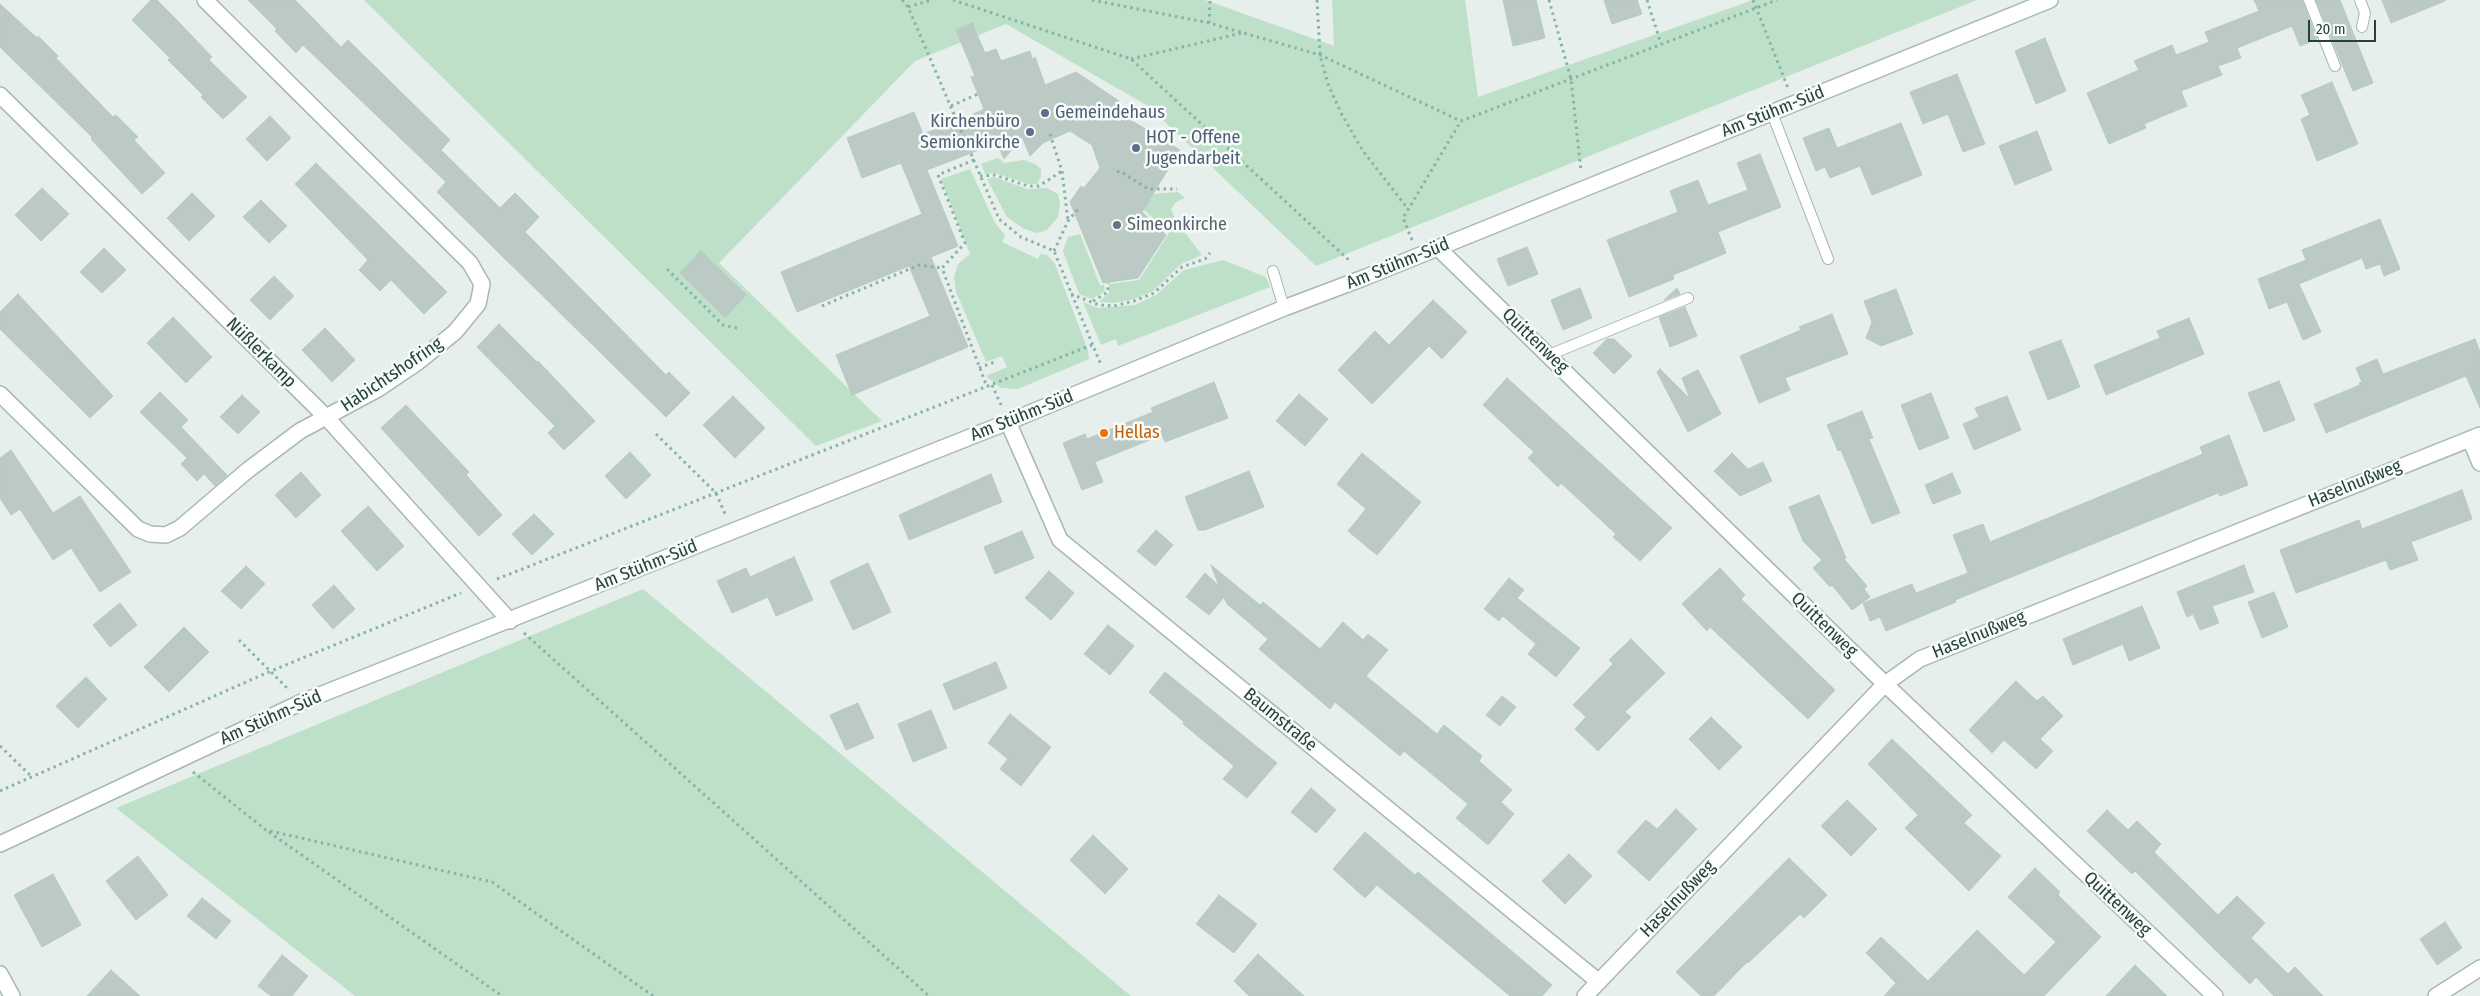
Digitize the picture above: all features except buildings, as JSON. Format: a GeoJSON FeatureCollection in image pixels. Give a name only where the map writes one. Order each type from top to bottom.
{"type":"FeatureCollection","features":[{"type":"Feature","properties":{"kind":"street","name":"Habichtshofring"},"geometry":{"type":"LineString","coordinates":[[0,394],[138,529],[158,536],[180,528],[270,453],[300,431],[327,418],[394,378],[455,332],[478,304],[482,284],[476,270],[459,251],[205,0]]}},
{"type":"Feature","properties":{"kind":"street","name":"Am Stühm-Süd"},"geometry":{"type":"LineString","coordinates":[[0,844],[302,702],[1008,422],[1284,308],[1366,277],[2050,0]]}},
{"type":"Feature","properties":{"kind":"street","name":"Nüßlerkamp"},"geometry":{"type":"LineString","coordinates":[[0,95],[327,418],[510,621]]}},
{"type":"Feature","properties":{"kind":"street","name":"Quittenweg"},"geometry":{"type":"LineString","coordinates":[[1438,248],[1885,684],[2215,996]]}},
{"type":"Feature","properties":{"kind":"street","name":"Baumstraße"},"geometry":{"type":"LineString","coordinates":[[1008,422],[1060,540],[1599,982]]}},
{"type":"Feature","properties":{"kind":"street","name":"Haselnußweg"},"geometry":{"type":"LineString","coordinates":[[1585,996],[1885,684],[1920,659],[2475,437]]}},
{"type":"Feature","properties":{"kind":"street"},"geometry":{"type":"LineString","coordinates":[[2475,437],[2480,463]]}},
{"type":"Feature","properties":{"kind":"street"},"geometry":{"type":"LineString","coordinates":[[2436,996],[2480,968]]}},
{"type":"Feature","properties":{"kind":"street"},"geometry":{"type":"LineString","coordinates":[[0,974],[12,996]]}},
{"type":"Feature","properties":{"kind":"lane"},"geometry":{"type":"LineString","coordinates":[[2309,0],[2335,66]]}},
{"type":"Feature","properties":{"kind":"lane"},"geometry":{"type":"LineString","coordinates":[[2360,0],[2365,13],[2362,27]]}},
{"type":"Feature","properties":{"kind":"lane"},"geometry":{"type":"LineString","coordinates":[[1772,113],[1828,259]]}},
{"type":"Feature","properties":{"kind":"lane"},"geometry":{"type":"LineString","coordinates":[[1273,271],[1284,308]]}},
{"type":"Feature","properties":{"kind":"lane"},"geometry":{"type":"LineString","coordinates":[[1549,355],[1688,298]]}},
{"type":"Feature","properties":{"kind":"path"},"geometry":{"type":"LineString","coordinates":[[902,0],[908,7],[999,219],[1021,237],[1054,251],[1108,381]]}},
{"type":"Feature","properties":{"kind":"path"},"geometry":{"type":"LineString","coordinates":[[908,7],[932,0]]}},
{"type":"Feature","properties":{"kind":"path"},"geometry":{"type":"LineString","coordinates":[[953,0],[1131,59],[1366,277]]}},
{"type":"Feature","properties":{"kind":"path"},"geometry":{"type":"LineString","coordinates":[[1092,0],[1208,23],[1320,55],[1461,121]]}},
{"type":"Feature","properties":{"kind":"path"},"geometry":{"type":"LineString","coordinates":[[1208,23],[1210,0]]}},
{"type":"Feature","properties":{"kind":"path"},"geometry":{"type":"LineString","coordinates":[[1317,0],[1320,55],[1328,84],[1341,113],[1363,151],[1408,209]]}},
{"type":"Feature","properties":{"kind":"path"},"geometry":{"type":"LineString","coordinates":[[1549,0],[1571,79],[1583,189]]}},
{"type":"Feature","properties":{"kind":"path"},"geometry":{"type":"LineString","coordinates":[[1647,0],[1661,44]]}},
{"type":"Feature","properties":{"kind":"path"},"geometry":{"type":"LineString","coordinates":[[1753,0],[1794,104]]}},
{"type":"Feature","properties":{"kind":"path"},"geometry":{"type":"LineString","coordinates":[[1402,218],[1461,121],[1777,0]]}},
{"type":"Feature","properties":{"kind":"path"},"geometry":{"type":"LineString","coordinates":[[1131,59],[1243,33]]}},
{"type":"Feature","properties":{"kind":"path"},"geometry":{"type":"LineString","coordinates":[[951,106],[978,94]]}},
{"type":"Feature","properties":{"kind":"path"},"geometry":{"type":"LineString","coordinates":[[1050,134],[1062,171],[1068,221]]}},
{"type":"Feature","properties":{"kind":"path"},"geometry":{"type":"LineString","coordinates":[[942,268],[965,243],[938,175],[974,160]]}},
{"type":"Feature","properties":{"kind":"path"},"geometry":{"type":"LineString","coordinates":[[980,176],[995,175],[1028,186],[1039,186],[1062,171]]}},
{"type":"Feature","properties":{"kind":"path"},"geometry":{"type":"LineString","coordinates":[[1117,172],[1120,171],[1148,189],[1177,188]]}},
{"type":"Feature","properties":{"kind":"path"},"geometry":{"type":"LineString","coordinates":[[1054,251],[1068,221],[1078,209]]}},
{"type":"Feature","properties":{"kind":"path"},"geometry":{"type":"LineString","coordinates":[[1071,293],[1099,305],[1114,306],[1134,301],[1154,293],[1182,267],[1205,259],[1210,254]]}},
{"type":"Feature","properties":{"kind":"path"},"geometry":{"type":"LineString","coordinates":[[822,306],[919,265],[942,268]]}},
{"type":"Feature","properties":{"kind":"path"},"geometry":{"type":"LineString","coordinates":[[942,268],[987,387]]}},
{"type":"Feature","properties":{"kind":"path"},"geometry":{"type":"LineString","coordinates":[[667,269],[723,325],[736,328]]}},
{"type":"Feature","properties":{"kind":"path"},"geometry":{"type":"LineString","coordinates":[[1091,302],[1108,292],[1108,283]]}},
{"type":"Feature","properties":{"kind":"path"},"geometry":{"type":"LineString","coordinates":[[0,791],[271,671],[479,586],[1092,345]]}},
{"type":"Feature","properties":{"kind":"path"},"geometry":{"type":"LineString","coordinates":[[979,368],[997,362]]}},
{"type":"Feature","properties":{"kind":"path"},"geometry":{"type":"LineString","coordinates":[[656,434],[716,493],[733,530]]}},
{"type":"Feature","properties":{"kind":"path"},"geometry":{"type":"LineString","coordinates":[[510,621],[928,996]]}},
{"type":"Feature","properties":{"kind":"path"},"geometry":{"type":"LineString","coordinates":[[239,640],[302,702]]}},
{"type":"Feature","properties":{"kind":"path"},"geometry":{"type":"LineString","coordinates":[[0,746],[32,777]]}},
{"type":"Feature","properties":{"kind":"path"},"geometry":{"type":"LineString","coordinates":[[177,760],[266,830],[502,996]]}},
{"type":"Feature","properties":{"kind":"path"},"geometry":{"type":"LineString","coordinates":[[266,830],[492,882],[653,996]]}},
{"type":"Feature","properties":{"kind":"green space"},"geometry":{"type":"Polygon","coordinates":[[[364,0],[1205,0],[1334,46],[1332,0],[1465,0],[1478,97],[1753,0],[1977,0],[1316,266],[1148,106],[1006,24],[915,61],[719,263],[882,421],[816,446],[364,0]]]}},
{"type":"Feature","properties":{"kind":"green space"},"geometry":{"type":"Polygon","coordinates":[[[998,158],[1004,163],[1024,160],[1035,164],[1041,169],[1041,177],[1037,184],[1029,184],[995,173],[985,174],[981,164],[998,158]]]}},
{"type":"Feature","properties":{"kind":"green space"},"geometry":{"type":"Polygon","coordinates":[[[970,169],[995,223],[1005,235],[1002,242],[1038,259],[1040,254],[1047,255],[1055,264],[1088,350],[1089,359],[1018,389],[1001,388],[986,376],[1007,367],[1002,356],[986,362],[956,292],[954,277],[958,264],[970,254],[941,179],[970,169]]]}},
{"type":"Feature","properties":{"kind":"green space"},"geometry":{"type":"Polygon","coordinates":[[[994,177],[1027,189],[1047,188],[1058,194],[1060,204],[1058,217],[1047,230],[1037,233],[1024,229],[1007,217],[987,179],[994,177]]]}},
{"type":"Feature","properties":{"kind":"green space"},"geometry":{"type":"Polygon","coordinates":[[[1178,192],[1185,198],[1176,202],[1171,209],[1176,221],[1202,255],[1181,264],[1153,291],[1134,299],[1115,303],[1099,302],[1109,293],[1109,284],[1139,280],[1169,233],[1143,209],[1147,204],[1141,199],[1151,194],[1178,192]]]}},
{"type":"Feature","properties":{"kind":"green space"},"geometry":{"type":"Polygon","coordinates":[[[1080,234],[1100,285],[1104,285],[1105,291],[1092,299],[1079,294],[1063,251],[1068,237],[1080,234]]]}},
{"type":"Feature","properties":{"kind":"green space"},"geometry":{"type":"Polygon","coordinates":[[[1223,260],[1266,277],[1270,287],[1118,346],[1116,339],[1101,345],[1083,302],[1098,308],[1135,305],[1156,295],[1184,270],[1223,260]]]}},
{"type":"Feature","properties":{"kind":"green space"},"geometry":{"type":"Polygon","coordinates":[[[643,589],[1131,996],[355,996],[116,808],[643,589]]]}},
{"type":"Feature","properties":{"kind":"place","name":"Gemeindehaus"},"geometry":{"type":"Point","coordinates":[1045,113]}},
{"type":"Feature","properties":{"kind":"place","name":"Kirchenbüro Semionkirche"},"geometry":{"type":"Point","coordinates":[1030,132]}},
{"type":"Feature","properties":{"kind":"place","name":"HOT - Offene Jugendarbeit"},"geometry":{"type":"Point","coordinates":[1136,148]}},
{"type":"Feature","properties":{"kind":"place","name":"Simeonkirche"},"geometry":{"type":"Point","coordinates":[1117,225]}},
{"type":"Feature","properties":{"kind":"place","name":"Hellas"},"geometry":{"type":"Point","coordinates":[1104,433]}}]}
